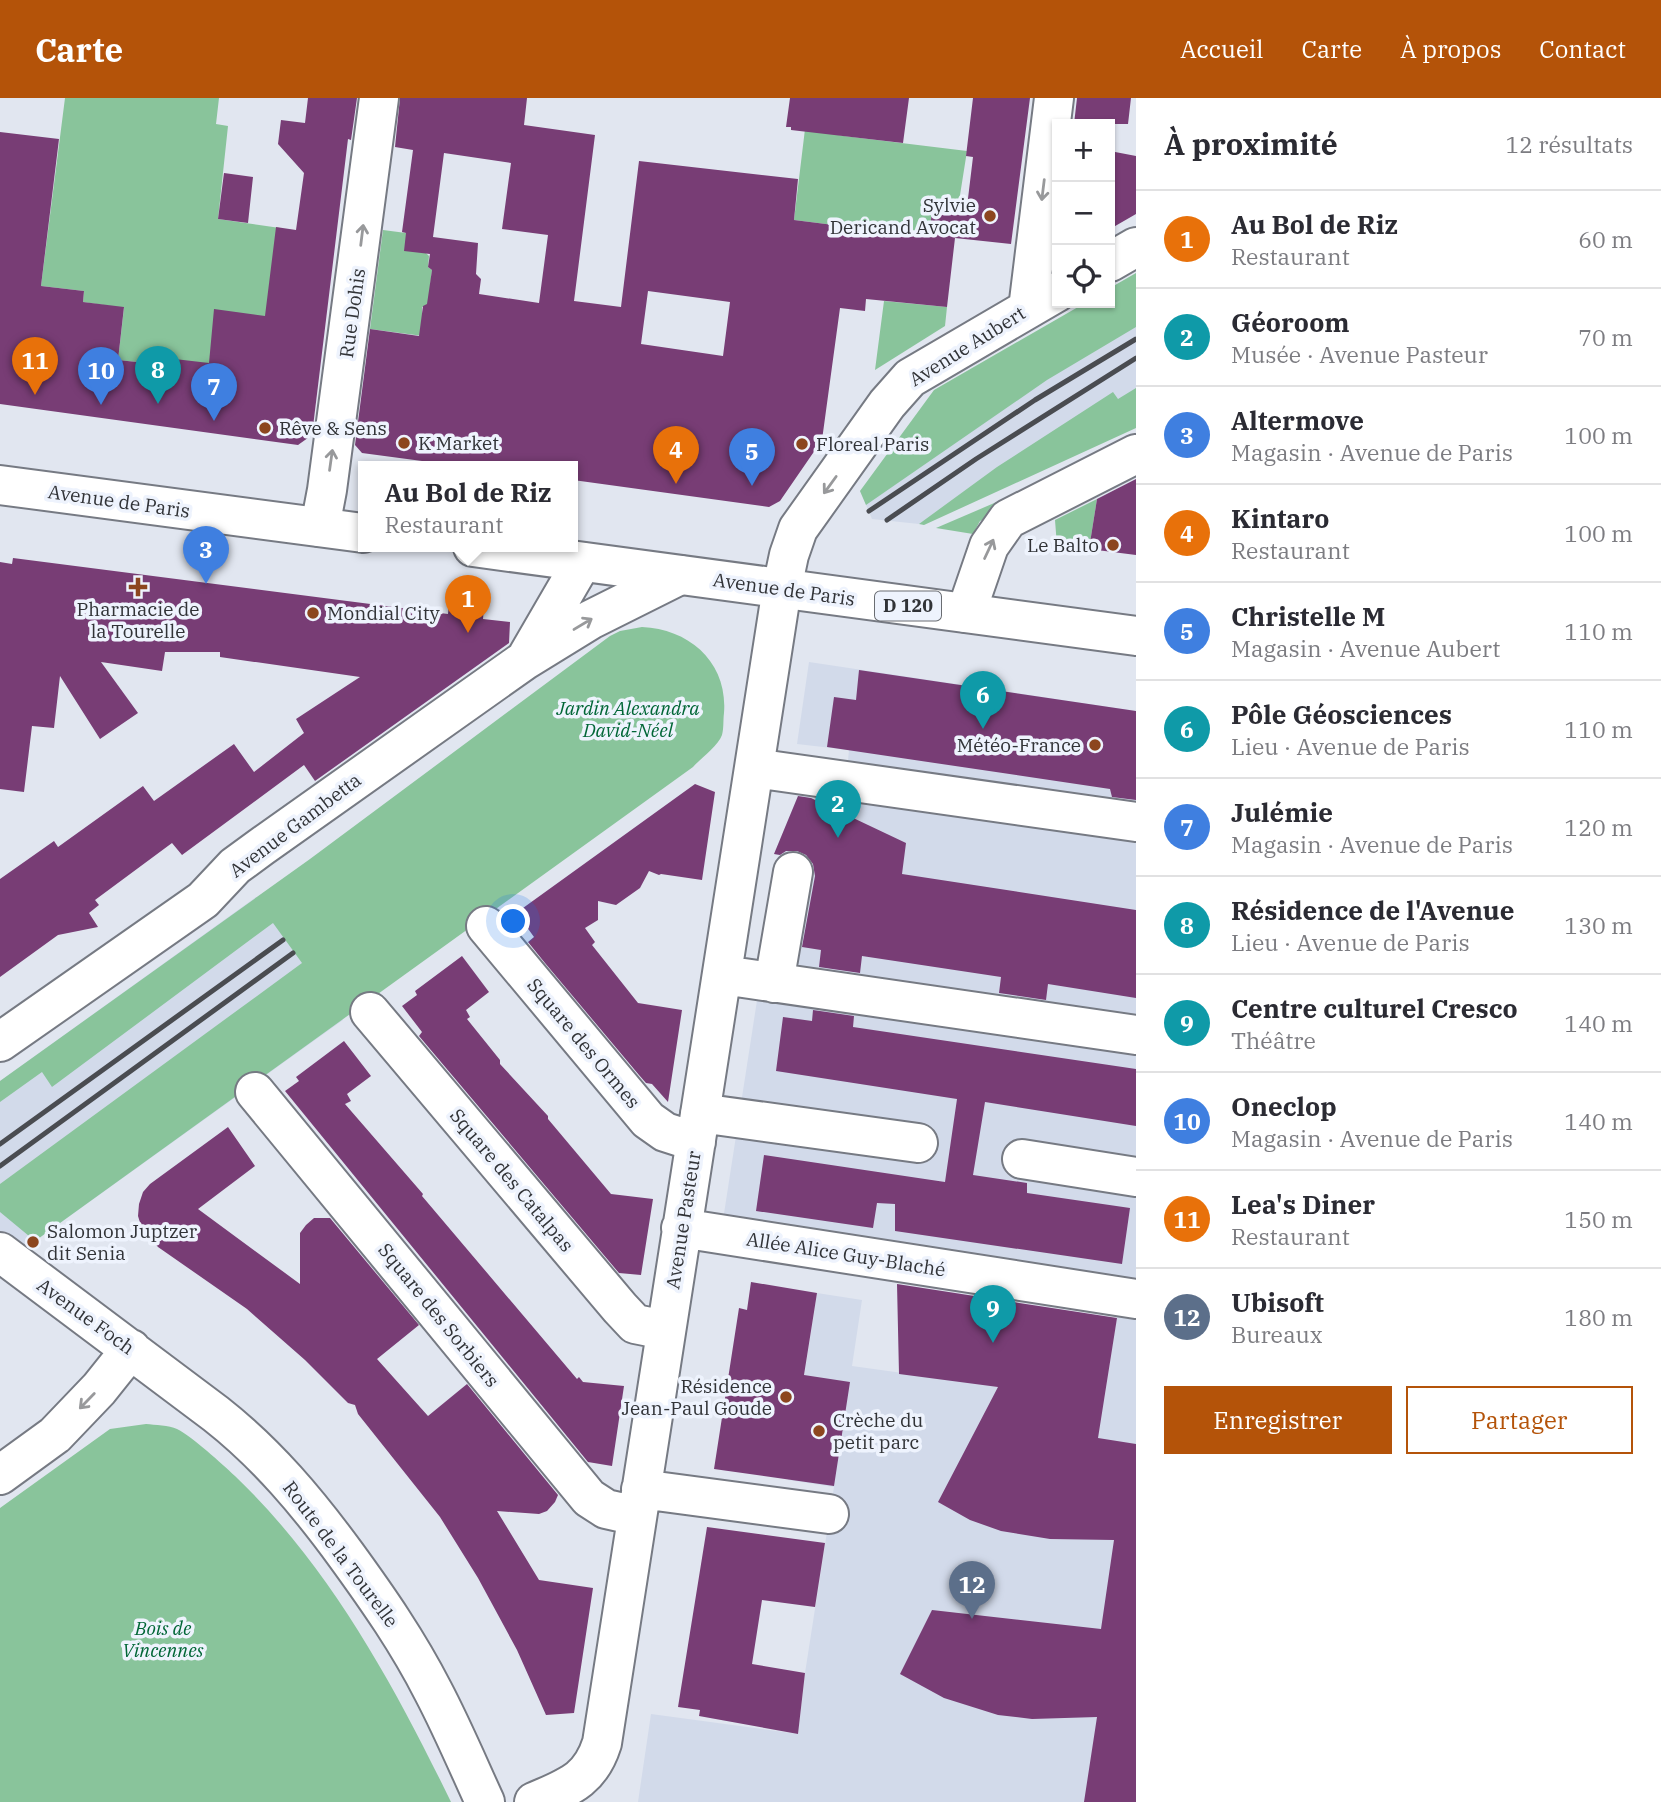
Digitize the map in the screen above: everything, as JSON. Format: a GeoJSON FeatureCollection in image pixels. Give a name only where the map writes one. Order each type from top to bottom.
{"type":"FeatureCollection","features":[{"type":"Feature","properties":{"kind":"street","name":"Rue Dohis"},"geometry":{"type":"LineString","coordinates":[[320,527],[359,262],[379,98]]}},
{"type":"Feature","properties":{"kind":"street"},"geometry":{"type":"LineString","coordinates":[[1043,300],[1054,98]]}},
{"type":"Feature","properties":{"kind":"street"},"geometry":{"type":"LineString","coordinates":[[1115,259],[1136,247]]}},
{"type":"Feature","properties":{"kind":"street","name":"Avenue Aubert"},"geometry":{"type":"LineString","coordinates":[[780,596],[798,529],[899,390],[910,378],[1043,300]]}},
{"type":"Feature","properties":{"kind":"street"},"geometry":{"type":"LineString","coordinates":[[966,613],[989,546],[1008,519],[1136,454]]}},
{"type":"Feature","properties":{"kind":"street","name":"Avenue de Paris"},"geometry":{"type":"LineString","coordinates":[[0,485],[358,532]]}},
{"type":"Feature","properties":{"kind":"street","name":"Avenue de Paris"},"geometry":{"type":"LineString","coordinates":[[509,552],[680,575],[780,596],[966,613],[1136,636]]}},
{"type":"Feature","properties":{"kind":"street","name":"Avenue Gambetta"},"geometry":{"type":"LineString","coordinates":[[525,660],[582,562]]}},
{"type":"Feature","properties":{"kind":"street","name":"Avenue Gambetta"},"geometry":{"type":"LineString","coordinates":[[0,1042],[204,900],[236,866],[286,828],[525,660],[590,620],[680,575]]}},
{"type":"Feature","properties":{"kind":"street","name":"Avenue Pasteur"},"geometry":{"type":"LineString","coordinates":[[534,1802],[576,1782],[589,1772],[602,1743],[780,596]]}},
{"type":"Feature","properties":{"kind":"street"},"geometry":{"type":"LineString","coordinates":[[754,768],[1136,822]]}},
{"type":"Feature","properties":{"kind":"street"},"geometry":{"type":"LineString","coordinates":[[774,983],[793,872]]}},
{"type":"Feature","properties":{"kind":"street","name":"Square des Ormes"},"geometry":{"type":"LineString","coordinates":[[486,926],[649,1120],[665,1132],[698,1127],[918,1143]]}},
{"type":"Feature","properties":{"kind":"street"},"geometry":{"type":"LineString","coordinates":[[723,975],[1136,1035]]}},
{"type":"Feature","properties":{"kind":"street","name":"Square des Catalpas"},"geometry":{"type":"LineString","coordinates":[[370,1012],[620,1308],[635,1324],[665,1330]]}},
{"type":"Feature","properties":{"kind":"street","name":"Square des Sorbiers"},"geometry":{"type":"LineString","coordinates":[[256,1092],[589,1498],[606,1509],[639,1503],[829,1514]]}},
{"type":"Feature","properties":{"kind":"street"},"geometry":{"type":"LineString","coordinates":[[1022,1159],[1136,1177]]}},
{"type":"Feature","properties":{"kind":"street","name":"Allée Alice Guy-Blaché"},"geometry":{"type":"LineString","coordinates":[[681,1228],[1136,1296]]}},
{"type":"Feature","properties":{"kind":"street","name":"Avenue Foch"},"geometry":{"type":"LineString","coordinates":[[13,1262],[171,1380]]}},
{"type":"Feature","properties":{"kind":"street"},"geometry":{"type":"LineString","coordinates":[[0,1475],[55,1435],[99,1389],[131,1349]]}},
{"type":"Feature","properties":{"kind":"street","name":"Route de la Tourelle"},"geometry":{"type":"LineString","coordinates":[[171,1380],[246,1438],[317,1516],[391,1617],[433,1691],[485,1802]]}},
{"type":"Feature","properties":{"kind":"shaded area"},"geometry":{"type":"Polygon","coordinates":[[[1136,273],[1136,410],[919,524],[872,519],[860,491],[1103,308],[1115,308],[1115,297],[1136,273]]]}},
{"type":"Feature","properties":{"kind":"shaded area"},"geometry":{"type":"Polygon","coordinates":[[[809,662],[1136,711],[1136,1802],[638,1802],[651,1714],[798,1734],[834,1487],[788,1480],[817,1293],[862,1300],[852,1366],[1104,1401],[1118,1310],[723,1220],[758,994],[799,859],[774,854],[799,793],[834,809],[845,793],[849,750],[797,744],[809,662]]]}},
{"type":"Feature","properties":{"kind":"shaded area"},"geometry":{"type":"Polygon","coordinates":[[[256,897],[343,1020],[0,1268],[0,1081],[256,897]]]}},
{"type":"Feature","properties":{"kind":"green space"},"geometry":{"type":"Polygon","coordinates":[[[65,98],[219,98],[216,124],[228,126],[218,219],[280,228],[269,287],[269,319],[208,372],[180,360],[166,358],[165,365],[118,360],[124,308],[83,302],[84,291],[41,286],[65,98]]]}},
{"type":"Feature","properties":{"kind":"green space"},"geometry":{"type":"Polygon","coordinates":[[[805,129],[967,151],[957,214],[932,211],[929,237],[794,220],[805,129]]]}},
{"type":"Feature","properties":{"kind":"green space"},"geometry":{"type":"Polygon","coordinates":[[[383,230],[406,233],[429,256],[428,267],[432,270],[428,306],[422,307],[422,314],[426,319],[423,336],[370,329],[383,230]]]}},
{"type":"Feature","properties":{"kind":"green space"},"geometry":{"type":"Polygon","coordinates":[[[1136,273],[1136,327],[1047,380],[866,505],[860,491],[934,390],[1076,308],[1115,308],[1115,285],[1136,273]]]}},
{"type":"Feature","properties":{"kind":"green space"},"geometry":{"type":"Polygon","coordinates":[[[884,301],[947,307],[945,326],[875,370],[884,301]]]}},
{"type":"Feature","properties":{"kind":"green space"},"geometry":{"type":"Polygon","coordinates":[[[1136,388],[1136,428],[924,525],[919,524],[997,467],[1113,392],[1118,399],[1136,388]]]}},
{"type":"Feature","properties":{"kind":"green space"},"geometry":{"type":"Polygon","coordinates":[[[1076,468],[1077,472],[980,521],[973,534],[936,528],[1076,468]]]}},
{"type":"Feature","properties":{"kind":"green space"},"geometry":{"type":"Polygon","coordinates":[[[1097,499],[1089,549],[1057,546],[1055,520],[1097,499]]]}},
{"type":"Feature","properties":{"kind":"green space","name":"Jardin Alexandra David-Néel"},"geometry":{"type":"Polygon","coordinates":[[[642,627],[676,634],[690,642],[712,664],[720,679],[724,695],[722,735],[693,767],[35,1241],[0,1212],[0,1184],[302,963],[273,923],[52,1087],[42,1072],[0,1102],[0,1081],[310,859],[610,636],[620,631],[642,627]]]}},
{"type":"Feature","properties":{"kind":"green space","name":"Bois de Vincennes"},"geometry":{"type":"Polygon","coordinates":[[[146,1424],[174,1428],[199,1444],[269,1511],[301,1549],[330,1588],[383,1671],[451,1802],[0,1802],[0,1508],[110,1429],[146,1424]]]}},
{"type":"Feature","properties":{"kind":"building"},"geometry":{"type":"Polygon","coordinates":[[[308,98],[357,98],[351,140],[348,139],[312,435],[298,445],[0,404],[0,132],[59,139],[41,286],[84,291],[83,302],[124,307],[118,360],[165,365],[166,358],[209,363],[214,309],[265,316],[276,227],[296,230],[304,173],[278,144],[281,120],[305,123],[308,98]]]}},
{"type":"Feature","properties":{"kind":"building"},"geometry":{"type":"Polygon","coordinates":[[[400,98],[527,98],[524,125],[595,135],[574,301],[621,307],[639,161],[798,179],[794,220],[929,237],[932,211],[966,215],[973,157],[966,156],[973,98],[1030,98],[1011,244],[955,238],[947,307],[866,299],[865,311],[840,308],[822,440],[780,501],[769,507],[578,481],[578,461],[422,461],[362,453],[355,445],[370,329],[419,336],[423,306],[427,304],[432,270],[428,267],[430,254],[404,251],[406,233],[402,232],[413,150],[395,147],[400,98]],[[444,153],[433,237],[478,243],[476,274],[481,279],[479,294],[539,303],[548,235],[502,229],[511,163],[444,153]],[[648,291],[641,344],[723,356],[730,302],[648,291]]]}},
{"type":"Feature","properties":{"kind":"building"},"geometry":{"type":"Polygon","coordinates":[[[790,98],[909,98],[903,143],[791,130],[791,127],[786,127],[790,98]]]}},
{"type":"Feature","properties":{"kind":"building"},"geometry":{"type":"Polygon","coordinates":[[[1077,98],[1131,98],[1128,124],[1115,124],[1115,119],[1075,119],[1077,98]]]}},
{"type":"Feature","properties":{"kind":"building"},"geometry":{"type":"Polygon","coordinates":[[[1115,152],[1136,156],[1136,214],[1115,226],[1115,152]]]}},
{"type":"Feature","properties":{"kind":"building"},"geometry":{"type":"Polygon","coordinates":[[[224,173],[253,177],[248,223],[218,219],[224,173]]]}},
{"type":"Feature","properties":{"kind":"building"},"geometry":{"type":"Polygon","coordinates":[[[1136,479],[1136,555],[1089,549],[1097,499],[1136,479]]]}},
{"type":"Feature","properties":{"kind":"building"},"geometry":{"type":"Polygon","coordinates":[[[13,558],[448,614],[449,603],[484,607],[483,619],[510,622],[509,643],[315,781],[304,765],[182,855],[172,843],[95,900],[99,905],[89,913],[98,927],[58,935],[0,977],[0,879],[54,841],[58,847],[143,786],[154,801],[234,744],[254,772],[304,733],[296,719],[360,677],[220,657],[220,652],[165,652],[162,671],[101,662],[138,713],[100,739],[60,676],[54,728],[32,726],[24,792],[0,789],[0,562],[12,564],[13,558]]]}},
{"type":"Feature","properties":{"kind":"building"},"geometry":{"type":"Polygon","coordinates":[[[859,670],[1136,711],[1136,800],[1112,797],[1110,789],[827,747],[834,697],[856,700],[859,670]]]}},
{"type":"Feature","properties":{"kind":"building"},"geometry":{"type":"Polygon","coordinates":[[[695,784],[715,792],[702,880],[659,875],[649,871],[640,888],[616,905],[598,901],[598,920],[585,928],[595,942],[592,945],[638,1003],[682,1010],[668,1102],[652,1084],[646,1083],[639,1075],[528,942],[534,937],[521,919],[526,914],[523,908],[695,784]]]}},
{"type":"Feature","properties":{"kind":"building"},"geometry":{"type":"Polygon","coordinates":[[[798,796],[811,798],[906,843],[902,874],[1136,910],[1136,998],[1048,984],[1046,1000],[999,993],[1001,977],[862,956],[860,973],[819,967],[821,950],[802,947],[815,876],[813,864],[806,855],[797,851],[774,854],[798,796]]]}},
{"type":"Feature","properties":{"kind":"building"},"geometry":{"type":"Polygon","coordinates":[[[462,956],[489,992],[466,1010],[470,1017],[467,1019],[500,1060],[500,1064],[548,1116],[611,1194],[653,1199],[641,1275],[619,1273],[419,1036],[422,1032],[402,1006],[417,995],[415,991],[462,956]]]}},
{"type":"Feature","properties":{"kind":"building"},"geometry":{"type":"Polygon","coordinates":[[[813,1010],[854,1016],[853,1027],[1136,1069],[1136,1126],[985,1102],[973,1175],[1027,1183],[1027,1193],[1130,1208],[1122,1264],[895,1231],[895,1204],[877,1203],[873,1228],[756,1211],[764,1155],[945,1182],[957,1099],[776,1071],[783,1017],[812,1021],[813,1010]]]}},
{"type":"Feature","properties":{"kind":"building"},"geometry":{"type":"Polygon","coordinates":[[[344,1041],[371,1076],[347,1094],[351,1101],[345,1104],[577,1379],[579,1377],[583,1382],[624,1386],[612,1466],[588,1462],[285,1091],[299,1081],[296,1077],[344,1041]]]}},
{"type":"Feature","properties":{"kind":"building"},"geometry":{"type":"Polygon","coordinates":[[[228,1127],[255,1166],[198,1209],[300,1284],[300,1233],[314,1218],[330,1218],[419,1325],[377,1359],[428,1416],[467,1384],[558,1495],[547,1511],[539,1514],[497,1511],[539,1580],[593,1588],[574,1713],[546,1715],[517,1650],[478,1578],[440,1517],[358,1414],[355,1405],[348,1403],[305,1360],[247,1309],[158,1247],[142,1229],[138,1216],[143,1192],[150,1184],[228,1127]]]}},
{"type":"Feature","properties":{"kind":"building","name":"Résidence Jean-Paul Goude"},"geometry":{"type":"Polygon","coordinates":[[[751,1282],[817,1293],[804,1375],[850,1382],[834,1486],[714,1469],[739,1308],[747,1310],[751,1282]]]}},
{"type":"Feature","properties":{"kind":"building"},"geometry":{"type":"Polygon","coordinates":[[[897,1284],[1117,1318],[1098,1438],[1136,1444],[1136,1802],[1084,1802],[1097,1717],[1032,1719],[998,1715],[944,1698],[900,1674],[932,1610],[1101,1629],[1114,1540],[1050,1539],[1001,1531],[970,1520],[938,1502],[998,1387],[899,1374],[897,1284]]]}},
{"type":"Feature","properties":{"kind":"building"},"geometry":{"type":"Polygon","coordinates":[[[707,1527],[825,1543],[815,1607],[762,1600],[752,1664],[805,1673],[798,1734],[699,1716],[700,1710],[678,1707],[707,1527]]]}},
{"type":"Feature","properties":{"kind":"railway"},"geometry":{"type":"LineString","coordinates":[[869,511],[1035,400],[1136,339]]}},
{"type":"Feature","properties":{"kind":"railway"},"geometry":{"type":"LineString","coordinates":[[887,520],[976,459],[1136,358]]}},
{"type":"Feature","properties":{"kind":"railway"},"geometry":{"type":"LineString","coordinates":[[0,1144],[283,940]]}},
{"type":"Feature","properties":{"kind":"railway"},"geometry":{"type":"LineString","coordinates":[[0,1166],[293,953]]}},
{"type":"Feature","properties":{"kind":"place","name":"Sylvie Dericand Avocat"},"geometry":{"type":"Point","coordinates":[990,216]}},
{"type":"Feature","properties":{"kind":"place","name":"Lea's Diner"},"geometry":{"type":"Point","coordinates":[35,395]}},
{"type":"Feature","properties":{"kind":"place","name":"Résidence de l'Avenue"},"geometry":{"type":"Point","coordinates":[158,404]}},
{"type":"Feature","properties":{"kind":"place","name":"Oneclop"},"geometry":{"type":"Point","coordinates":[101,405]}},
{"type":"Feature","properties":{"kind":"place","name":"Julémie"},"geometry":{"type":"Point","coordinates":[214,421]}},
{"type":"Feature","properties":{"kind":"place","name":"Rêve & Sens"},"geometry":{"type":"Point","coordinates":[265,428]}},
{"type":"Feature","properties":{"kind":"place","name":"K Market"},"geometry":{"type":"Point","coordinates":[404,443]}},
{"type":"Feature","properties":{"kind":"place","name":"Floreal Paris"},"geometry":{"type":"Point","coordinates":[802,444]}},
{"type":"Feature","properties":{"kind":"place","name":"Kintaro"},"geometry":{"type":"Point","coordinates":[676,484]}},
{"type":"Feature","properties":{"kind":"place","name":"Christelle M"},"geometry":{"type":"Point","coordinates":[752,486]}},
{"type":"Feature","properties":{"kind":"place","name":"Le Balto"},"geometry":{"type":"Point","coordinates":[1113,545]}},
{"type":"Feature","properties":{"kind":"place","name":"Altermove"},"geometry":{"type":"Point","coordinates":[206,584]}},
{"type":"Feature","properties":{"kind":"place","name":"Pharmacie de la Tourelle"},"geometry":{"type":"Point","coordinates":[138,587]}},
{"type":"Feature","properties":{"kind":"place","name":"Mondial City"},"geometry":{"type":"Point","coordinates":[313,613]}},
{"type":"Feature","properties":{"kind":"place","name":"Au Bol de Riz"},"geometry":{"type":"Point","coordinates":[468,633]}},
{"type":"Feature","properties":{"kind":"place","name":"Pôle Géosciences"},"geometry":{"type":"Point","coordinates":[983,729]}},
{"type":"Feature","properties":{"kind":"place","name":"Météo-France"},"geometry":{"type":"Point","coordinates":[1095,745]}},
{"type":"Feature","properties":{"kind":"place","name":"Géoroom"},"geometry":{"type":"Point","coordinates":[838,838]}},
{"type":"Feature","properties":{"kind":"place","name":"Salomon Juptzer dit Senia"},"geometry":{"type":"Point","coordinates":[33,1242]}},
{"type":"Feature","properties":{"kind":"place","name":"Centre culturel Cresco"},"geometry":{"type":"Point","coordinates":[993,1343]}},
{"type":"Feature","properties":{"kind":"place","name":"Résidence Jean-Paul Goude"},"geometry":{"type":"Point","coordinates":[786,1397]}},
{"type":"Feature","properties":{"kind":"place","name":"Crèche du petit parc"},"geometry":{"type":"Point","coordinates":[819,1431]}},
{"type":"Feature","properties":{"kind":"place","name":"Ubisoft"},"geometry":{"type":"Point","coordinates":[972,1619]}}]}
